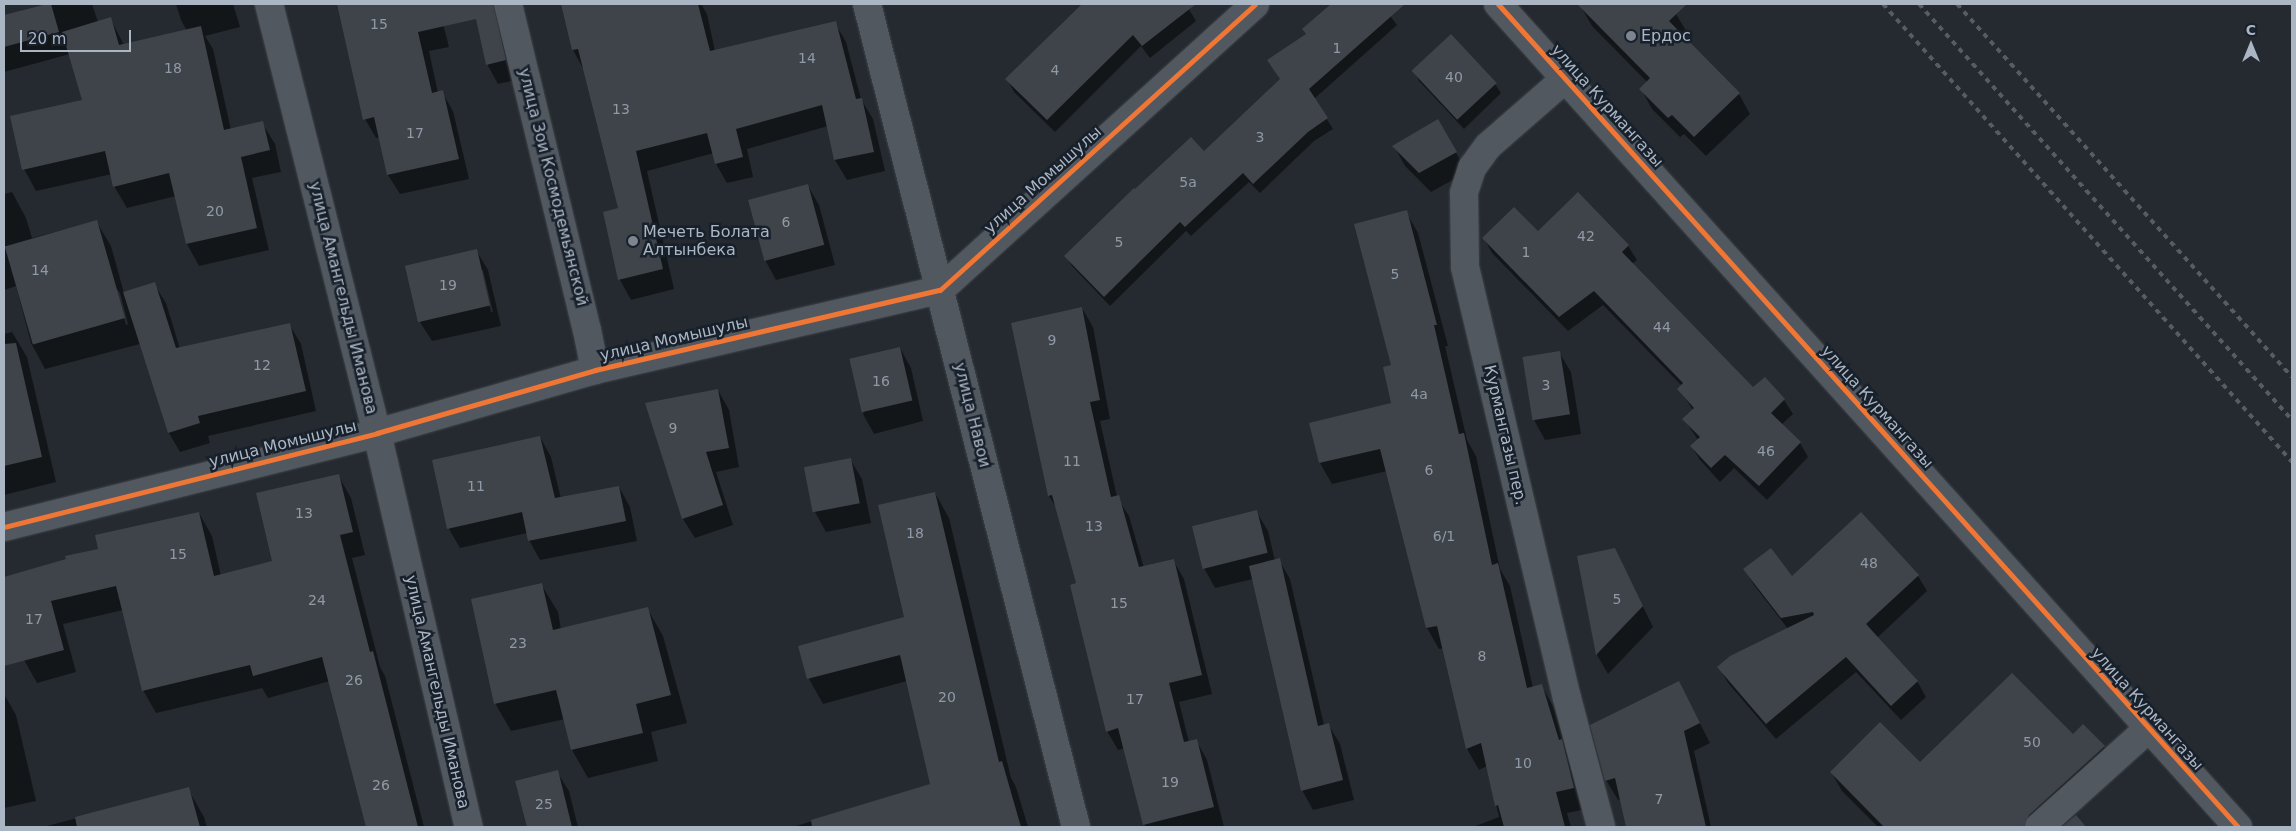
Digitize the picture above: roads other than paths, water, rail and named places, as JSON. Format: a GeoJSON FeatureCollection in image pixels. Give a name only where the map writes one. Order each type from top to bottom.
{"type":"FeatureCollection","features":[{"type":"Feature","properties":{"kind":"street","name":"улица Амангельды Иманова"},"geometry":{"type":"LineString","coordinates":[[269,4],[377,433],[469,827]]}},
{"type":"Feature","properties":{"kind":"street","name":"улица Зои Космодемьянской"},"geometry":{"type":"LineString","coordinates":[[508,4],[595,370]]}},
{"type":"Feature","properties":{"kind":"street","name":"улица Навои"},"geometry":{"type":"LineString","coordinates":[[867,4],[1076,827]]}},
{"type":"Feature","properties":{"kind":"street","name":"улица Момышулы"},"geometry":{"type":"LineString","coordinates":[[4,527],[377,433],[595,370],[940,290],[1255,4]]}},
{"type":"Feature","properties":{"kind":"street","name":"улица Курмангазы"},"geometry":{"type":"LineString","coordinates":[[1498,4],[2238,827]]}},
{"type":"Feature","properties":{"kind":"street","name":"Курмангазы пер."},"geometry":{"type":"LineString","coordinates":[[1566,78],[1488,146],[1472,168],[1464,193],[1465,267],[1565,688],[1601,827]]}},
{"type":"Feature","properties":{"kind":"street"},"geometry":{"type":"LineString","coordinates":[[2039,827],[2148,729]]}},
{"type":"Feature","properties":{"kind":"railway"},"geometry":{"type":"LineString","coordinates":[[1883,4],[2292,462]]}},
{"type":"Feature","properties":{"kind":"railway"},"geometry":{"type":"LineString","coordinates":[[1919,4],[2292,420]]}},
{"type":"Feature","properties":{"kind":"railway"},"geometry":{"type":"LineString","coordinates":[[1957,4],[2292,377]]}},
{"type":"Feature","properties":{"kind":"place","name":"Ердос"},"geometry":{"type":"Point","coordinates":[1631,36]}},
{"type":"Feature","properties":{"kind":"place","name":"Мечеть Болата Алтынбека"},"geometry":{"type":"Point","coordinates":[633,241]}}]}
